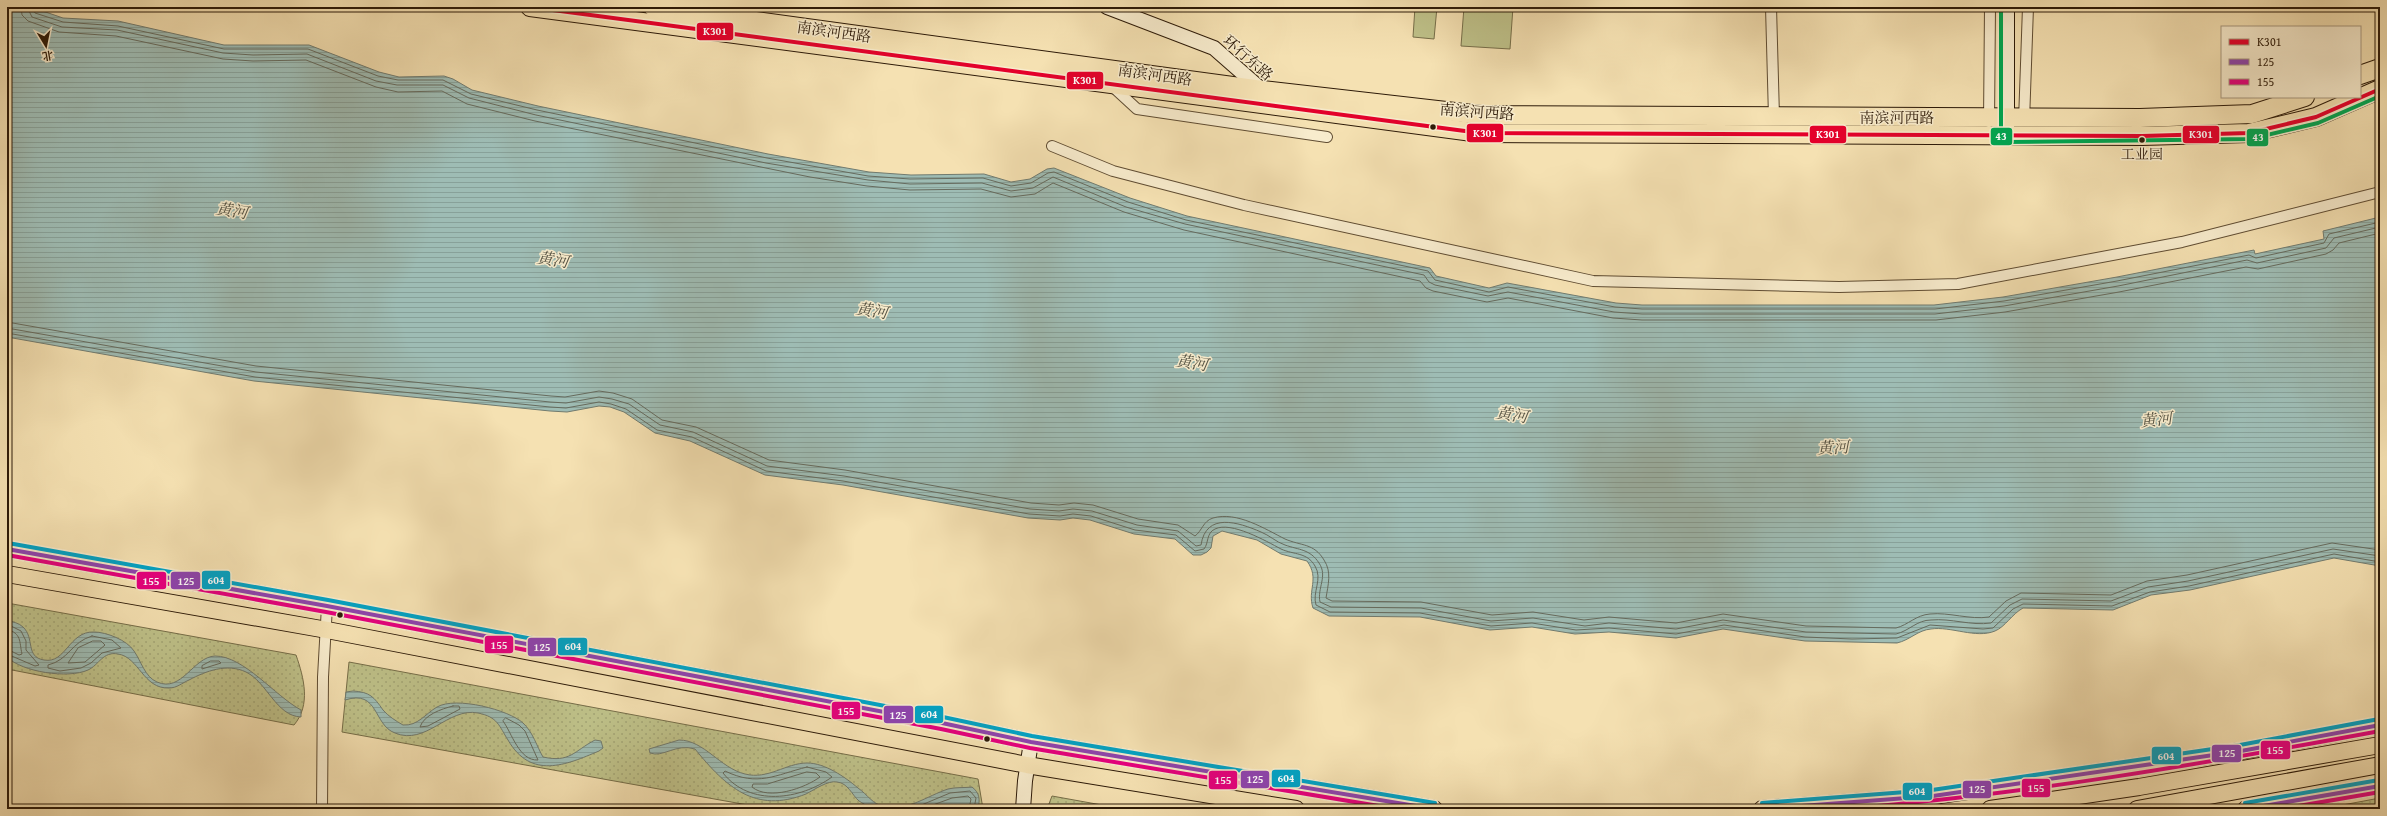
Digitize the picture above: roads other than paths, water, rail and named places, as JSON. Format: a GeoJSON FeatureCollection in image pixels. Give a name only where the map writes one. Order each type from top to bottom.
{"type":"FeatureCollection","features":[{"type":"Feature","properties":{"kind":"highway","name":"南滨河西路"},"geometry":{"type":"LineString","coordinates":[[530,7],[1109,83],[1270,107],[1480,133],[1989,136],[2249,133],[2316,116],[2360,98]]}},
{"type":"Feature","properties":{"kind":"highway","name":"南滨河西路"},"geometry":{"type":"LineString","coordinates":[[653,7],[1262,90],[1481,115],[2140,118],[2252,114],[2302,98]]}},
{"type":"Feature","properties":{"kind":"highway"},"geometry":{"type":"LineString","coordinates":[[2361,75],[2380,68]]}},
{"type":"Feature","properties":{"kind":"highway","name":"南滨河西路"},"geometry":{"type":"LineString","coordinates":[[2361,98],[2380,90]]}},
{"type":"Feature","properties":{"kind":"main road"},"geometry":{"type":"LineString","coordinates":[[7,549],[327,606],[942,723],[1031,742],[1434,809]]}},
{"type":"Feature","properties":{"kind":"main road"},"geometry":{"type":"LineString","coordinates":[[7,574],[327,630],[1027,765],[1296,809]]}},
{"type":"Feature","properties":{"kind":"main road"},"geometry":{"type":"LineString","coordinates":[[1762,809],[1933,796],[2241,751],[2380,725]]}},
{"type":"Feature","properties":{"kind":"main road"},"geometry":{"type":"LineString","coordinates":[[1990,809],[2139,787],[2380,745]]}},
{"type":"Feature","properties":{"kind":"main road"},"geometry":{"type":"LineString","coordinates":[[2137,809],[2380,765]]}},
{"type":"Feature","properties":{"kind":"main road"},"geometry":{"type":"LineString","coordinates":[[2246,809],[2380,786]]}},
{"type":"Feature","properties":{"kind":"street","name":"环行东路"},"geometry":{"type":"LineString","coordinates":[[1107,7],[1214,48],[1262,90],[1270,107]]}},
{"type":"Feature","properties":{"kind":"street"},"geometry":{"type":"LineString","coordinates":[[1771,7],[1774,117]]}},
{"type":"Feature","properties":{"kind":"street"},"geometry":{"type":"LineString","coordinates":[[1989,136],[1990,7]]}},
{"type":"Feature","properties":{"kind":"street"},"geometry":{"type":"LineString","coordinates":[[2007,7],[2016,118]]}},
{"type":"Feature","properties":{"kind":"street"},"geometry":{"type":"LineString","coordinates":[[2015,136],[2028,7]]}},
{"type":"Feature","properties":{"kind":"street"},"geometry":{"type":"LineString","coordinates":[[1109,83],[1137,109],[1327,137]]}},
{"type":"Feature","properties":{"kind":"street"},"geometry":{"type":"LineString","coordinates":[[1052,146],[1113,171],[1244,205],[1593,281],[1839,287],[1958,284],[2182,242],[2380,192]]}},
{"type":"Feature","properties":{"kind":"street"},"geometry":{"type":"LineString","coordinates":[[322,809],[323,677],[327,630],[327,606]]}},
{"type":"Feature","properties":{"kind":"street"},"geometry":{"type":"LineString","coordinates":[[1023,809],[1027,765],[1031,742]]}},
{"type":"Feature","properties":{"kind":"water","name":"黄河"},"geometry":{"type":"Polygon","coordinates":[[[7,7],[31,7],[63,18],[118,21],[224,45],[309,45],[379,72],[399,77],[444,76],[453,79],[472,90],[538,106],[768,154],[869,172],[911,175],[984,174],[1011,182],[1030,179],[1047,169],[1054,168],[1130,198],[1187,216],[1430,268],[1436,276],[1489,288],[1507,283],[1616,303],[1642,305],[1934,305],[2003,297],[2117,277],[2254,250],[2255,254],[2324,239],[2323,231],[2380,217],[2380,566],[2334,558],[2190,590],[2151,595],[2113,610],[2023,608],[1999,629],[1988,633],[1980,634],[1947,629],[1931,629],[1922,631],[1897,643],[1805,641],[1723,629],[1676,638],[1609,632],[1575,634],[1532,627],[1490,630],[1420,617],[1329,616],[1313,608],[1311,596],[1313,573],[1307,561],[1281,554],[1257,540],[1222,531],[1213,536],[1211,548],[1207,552],[1201,555],[1193,555],[1175,539],[1134,534],[1090,520],[1073,518],[1060,520],[1028,518],[843,485],[765,475],[690,441],[655,433],[624,412],[610,407],[599,406],[567,412],[550,411],[254,381],[7,337],[7,7]]]}},
{"type":"Feature","properties":{"kind":"water"},"geometry":{"type":"Polygon","coordinates":[[[7,620],[18,624],[27,631],[34,655],[44,660],[51,660],[58,657],[73,641],[86,633],[99,632],[116,637],[131,647],[153,680],[166,684],[174,683],[181,679],[200,662],[207,658],[215,656],[226,658],[237,662],[248,669],[291,704],[301,710],[301,717],[292,715],[285,711],[278,705],[260,683],[246,672],[239,669],[224,668],[209,671],[177,686],[169,688],[160,687],[153,684],[131,661],[125,656],[118,654],[105,656],[92,668],[79,673],[58,674],[23,667],[7,657],[7,620]]]}},
{"type":"Feature","properties":{"kind":"water"},"geometry":{"type":"Polygon","coordinates":[[[353,691],[371,696],[387,714],[403,725],[413,724],[437,707],[446,704],[469,704],[495,709],[516,718],[523,723],[532,735],[543,757],[566,757],[595,740],[601,741],[603,748],[574,761],[550,766],[538,765],[527,761],[517,753],[500,726],[494,720],[478,713],[457,715],[427,731],[417,735],[406,736],[388,729],[370,703],[364,699],[356,698],[345,700],[346,692],[353,691]]]}},
{"type":"Feature","properties":{"kind":"water"},"geometry":{"type":"Polygon","coordinates":[[[679,740],[696,744],[736,771],[745,774],[761,775],[807,763],[821,765],[841,775],[873,802],[885,807],[902,807],[948,789],[972,787],[977,792],[979,797],[978,809],[872,809],[856,799],[850,790],[844,785],[833,782],[829,782],[806,794],[788,799],[772,801],[757,799],[730,785],[718,775],[695,749],[682,748],[660,754],[650,753],[649,749],[679,740]]]}},
{"type":"Feature","properties":{"kind":"place","name":"工业园"},"geometry":{"type":"Point","coordinates":[2142,140]}}]}
